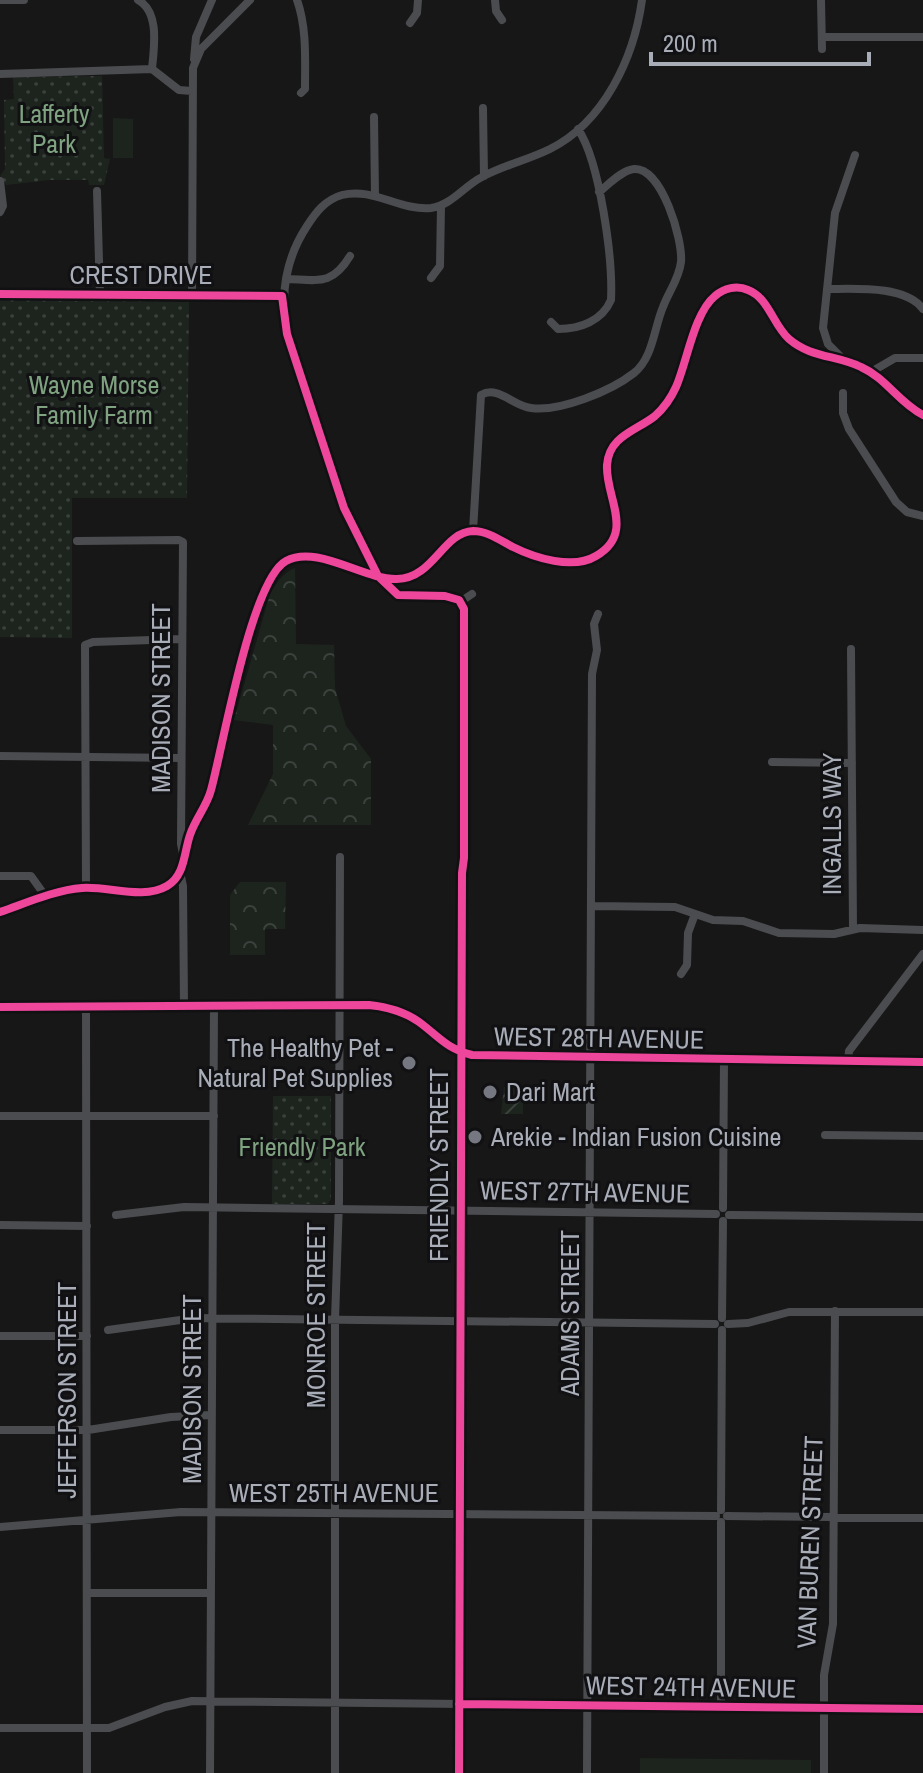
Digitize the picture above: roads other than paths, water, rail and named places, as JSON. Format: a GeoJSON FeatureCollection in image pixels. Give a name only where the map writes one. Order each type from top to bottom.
{"type":"FeatureCollection","features":[{"type":"Feature","properties":{"kind":"main road","name":"WEST 28TH AVENUE"},"geometry":{"type":"LineString","coordinates":[[0,1004],[16,1007],[377,1006],[420,1022],[444,1044],[460,1052],[491,1057],[923,1062]]}},
{"type":"Feature","properties":{"kind":"street"},"geometry":{"type":"LineString","coordinates":[[0,0],[24,0]]}},
{"type":"Feature","properties":{"kind":"street"},"geometry":{"type":"LineString","coordinates":[[138,0],[146,5],[152,16],[152,69]]}},
{"type":"Feature","properties":{"kind":"street","name":"CREST DRIVE"},"geometry":{"type":"LineString","coordinates":[[192,296],[193,68],[196,37],[212,0]]}},
{"type":"Feature","properties":{"kind":"street"},"geometry":{"type":"LineString","coordinates":[[193,68],[201,49],[250,0]]}},
{"type":"Feature","properties":{"kind":"street"},"geometry":{"type":"LineString","coordinates":[[297,0],[304,45],[305,86],[301,93]]}},
{"type":"Feature","properties":{"kind":"street"},"geometry":{"type":"LineString","coordinates":[[410,23],[417,13],[418,0]]}},
{"type":"Feature","properties":{"kind":"street"},"geometry":{"type":"LineString","coordinates":[[495,0],[496,11],[502,20]]}},
{"type":"Feature","properties":{"kind":"street"},"geometry":{"type":"LineString","coordinates":[[472,594],[460,602],[445,596],[398,595],[378,576],[344,508],[287,334],[282,296],[292,251],[323,204],[348,194],[375,196],[409,207],[441,206],[484,176],[545,151],[578,129],[602,105],[617,78],[638,26],[642,0]]}},
{"type":"Feature","properties":{"kind":"street"},"geometry":{"type":"LineString","coordinates":[[821,0],[822,49]]}},
{"type":"Feature","properties":{"kind":"street"},"geometry":{"type":"LineString","coordinates":[[822,37],[923,37]]}},
{"type":"Feature","properties":{"kind":"street"},"geometry":{"type":"LineString","coordinates":[[0,74],[152,69],[179,90],[192,91]]}},
{"type":"Feature","properties":{"kind":"street"},"geometry":{"type":"LineString","coordinates":[[483,108],[484,176]]}},
{"type":"Feature","properties":{"kind":"street"},"geometry":{"type":"LineString","coordinates":[[374,117],[375,196]]}},
{"type":"Feature","properties":{"kind":"street"},"geometry":{"type":"LineString","coordinates":[[551,322],[558,329],[582,326],[604,312],[611,300],[599,192],[588,145],[578,129]]}},
{"type":"Feature","properties":{"kind":"street"},"geometry":{"type":"LineString","coordinates":[[846,362],[831,349],[824,336],[835,213],[855,155]]}},
{"type":"Feature","properties":{"kind":"street"},"geometry":{"type":"LineString","coordinates":[[473,531],[479,398],[485,392],[496,392],[519,406],[536,408],[570,403],[632,374],[643,363],[678,276],[681,251],[677,227],[658,188],[640,170],[627,172],[599,192]]}},
{"type":"Feature","properties":{"kind":"street"},"geometry":{"type":"LineString","coordinates":[[0,181],[3,206],[0,212]]}},
{"type":"Feature","properties":{"kind":"street"},"geometry":{"type":"LineString","coordinates":[[97,191],[100,296]]}},
{"type":"Feature","properties":{"kind":"street"},"geometry":{"type":"LineString","coordinates":[[431,278],[440,266],[441,206]]}},
{"type":"Feature","properties":{"kind":"street"},"geometry":{"type":"LineString","coordinates":[[286,279],[330,278],[339,272],[350,256]]}},
{"type":"Feature","properties":{"kind":"street"},"geometry":{"type":"LineString","coordinates":[[0,912],[86,887],[155,891],[172,883],[180,872],[192,830],[211,790],[240,665],[269,579],[285,561],[307,557],[396,579],[418,574],[451,542],[473,531],[492,536],[520,551],[556,561],[589,559],[607,547],[617,521],[607,474],[610,451],[620,437],[654,416],[669,400],[702,314],[707,304],[722,291],[738,288],[752,292],[763,301],[790,340],[811,353],[871,372],[902,402],[923,415]]}},
{"type":"Feature","properties":{"kind":"street"},"geometry":{"type":"LineString","coordinates":[[827,289],[871,288],[920,305]]}},
{"type":"Feature","properties":{"kind":"street","name":"CREST DRIVE"},"geometry":{"type":"LineString","coordinates":[[0,294],[282,296]]}},
{"type":"Feature","properties":{"kind":"street"},"geometry":{"type":"LineString","coordinates":[[871,372],[895,358],[923,358]]}},
{"type":"Feature","properties":{"kind":"street"},"geometry":{"type":"LineString","coordinates":[[843,393],[843,413],[849,429],[880,478],[903,509],[923,516]]}},
{"type":"Feature","properties":{"kind":"street","name":"MADISON STREET"},"geometry":{"type":"LineString","coordinates":[[77,541],[179,540],[184,544],[181,639],[181,844],[184,859]]}},
{"type":"Feature","properties":{"kind":"street","name":"FRIENDLY STREET"},"geometry":{"type":"LineString","coordinates":[[459,1773],[459,1210],[465,617],[460,602]]}},
{"type":"Feature","properties":{"kind":"street","name":"ADAMS STREET"},"geometry":{"type":"LineString","coordinates":[[587,1773],[592,674],[597,650],[594,624],[598,614]]}},
{"type":"Feature","properties":{"kind":"street"},"geometry":{"type":"LineString","coordinates":[[86,887],[85,646],[87,643],[181,639]]}},
{"type":"Feature","properties":{"kind":"street","name":"INGALLS WAY"},"geometry":{"type":"LineString","coordinates":[[851,649],[853,929],[923,930]]}},
{"type":"Feature","properties":{"kind":"street"},"geometry":{"type":"LineString","coordinates":[[0,756],[181,758]]}},
{"type":"Feature","properties":{"kind":"street"},"geometry":{"type":"LineString","coordinates":[[772,762],[852,763]]}},
{"type":"Feature","properties":{"kind":"street","name":"MONROE STREET"},"geometry":{"type":"LineString","coordinates":[[335,1773],[335,1320],[340,857]]}},
{"type":"Feature","properties":{"kind":"street"},"geometry":{"type":"LineString","coordinates":[[180,872],[183,886],[184,1006]]}},
{"type":"Feature","properties":{"kind":"street"},"geometry":{"type":"LineString","coordinates":[[0,876],[31,876],[46,897]]}},
{"type":"Feature","properties":{"kind":"street"},"geometry":{"type":"LineString","coordinates":[[592,906],[671,907],[715,921],[743,921],[775,933],[834,934],[853,929]]}},
{"type":"Feature","properties":{"kind":"street"},"geometry":{"type":"LineString","coordinates":[[681,974],[687,965],[687,935],[695,914]]}},
{"type":"Feature","properties":{"kind":"street"},"geometry":{"type":"LineString","coordinates":[[848,1061],[849,1051],[923,954]]}},
{"type":"Feature","properties":{"kind":"street","name":"JEFFERSON STREET"},"geometry":{"type":"LineString","coordinates":[[86,1006],[87,1773]]}},
{"type":"Feature","properties":{"kind":"street","name":"MADISON STREET"},"geometry":{"type":"LineString","coordinates":[[210,1773],[214,1006]]}},
{"type":"Feature","properties":{"kind":"street"},"geometry":{"type":"LineString","coordinates":[[721,1707],[724,1060]]}},
{"type":"Feature","properties":{"kind":"street"},"geometry":{"type":"LineString","coordinates":[[0,1116],[214,1116]]}},
{"type":"Feature","properties":{"kind":"street"},"geometry":{"type":"LineString","coordinates":[[825,1135],[923,1136]]}},
{"type":"Feature","properties":{"kind":"street","name":"WEST 27TH AVENUE"},"geometry":{"type":"LineString","coordinates":[[116,1215],[173,1208],[214,1208],[923,1217]]}},
{"type":"Feature","properties":{"kind":"street"},"geometry":{"type":"LineString","coordinates":[[0,1225],[87,1226]]}},
{"type":"Feature","properties":{"kind":"street","name":"VAN BUREN STREET"},"geometry":{"type":"LineString","coordinates":[[824,1773],[824,1675],[833,1624],[835,1311]]}},
{"type":"Feature","properties":{"kind":"street"},"geometry":{"type":"LineString","coordinates":[[108,1330],[179,1319],[722,1324],[748,1323],[789,1312],[923,1312]]}},
{"type":"Feature","properties":{"kind":"street"},"geometry":{"type":"LineString","coordinates":[[0,1336],[87,1336]]}},
{"type":"Feature","properties":{"kind":"street"},"geometry":{"type":"LineString","coordinates":[[0,1430],[88,1430],[171,1417],[211,1415]]}},
{"type":"Feature","properties":{"kind":"street","name":"WEST 25TH AVENUE"},"geometry":{"type":"LineString","coordinates":[[0,1527],[211,1512],[923,1518]]}},
{"type":"Feature","properties":{"kind":"street"},"geometry":{"type":"LineString","coordinates":[[87,1593],[210,1593]]}},
{"type":"Feature","properties":{"kind":"street","name":"WEST 24TH AVENUE"},"geometry":{"type":"LineString","coordinates":[[0,1728],[87,1729],[120,1726],[180,1703],[210,1701],[923,1709]]}},
{"type":"Feature","properties":{"kind":"place","name":"The Healthy Pet - Natural Pet Supplies"},"geometry":{"type":"Point","coordinates":[409,1063]}},
{"type":"Feature","properties":{"kind":"place","name":"Dari Mart"},"geometry":{"type":"Point","coordinates":[490,1092]}},
{"type":"Feature","properties":{"kind":"place","name":"Arekie - Indian Fusion Cuisine"},"geometry":{"type":"Point","coordinates":[475,1137]}},
{"type":"Feature","properties":{"kind":"park label","name":"Lafferty Park"},"geometry":{"type":"Point","coordinates":[54,129]}},
{"type":"Feature","properties":{"kind":"park label","name":"Wayne Morse Family Farm"},"geometry":{"type":"Point","coordinates":[94,400]}},
{"type":"Feature","properties":{"kind":"park label","name":"Friendly Park"},"geometry":{"type":"Point","coordinates":[302,1147]}}]}
